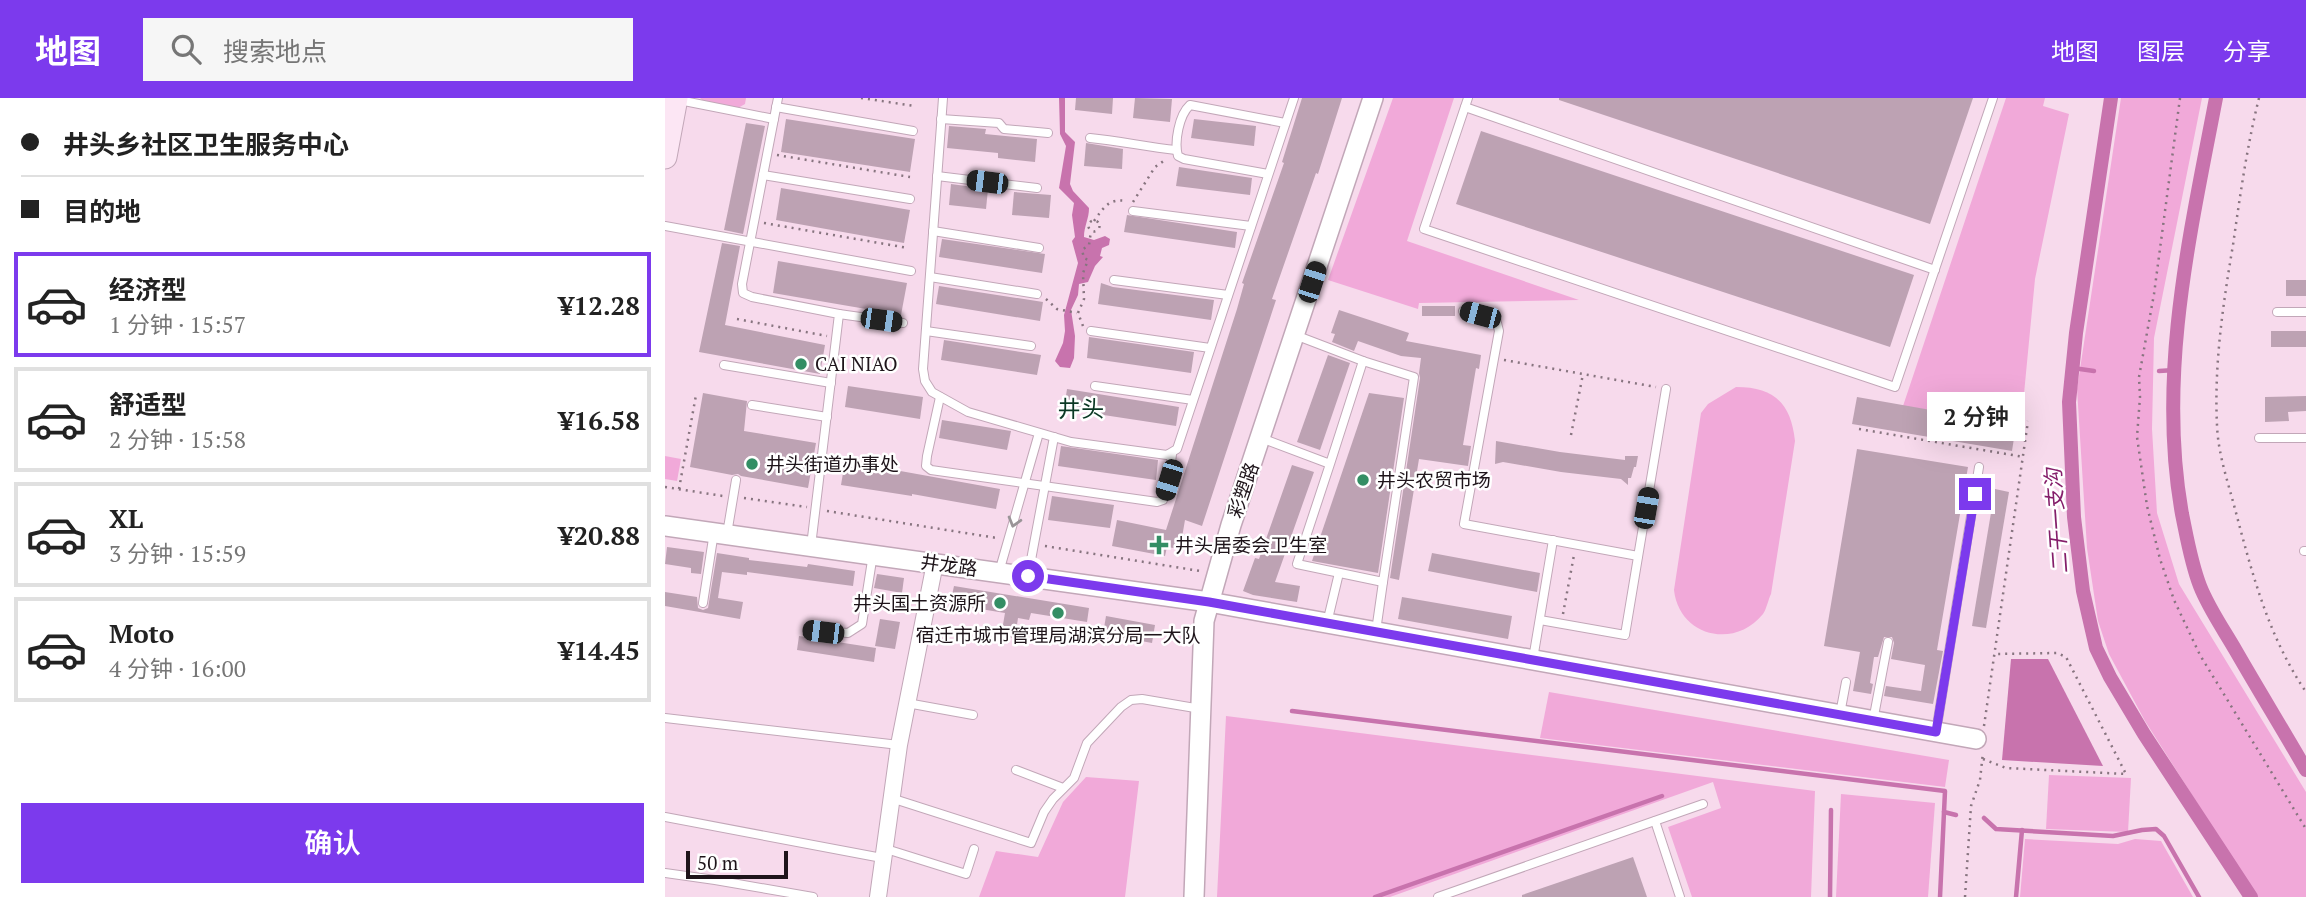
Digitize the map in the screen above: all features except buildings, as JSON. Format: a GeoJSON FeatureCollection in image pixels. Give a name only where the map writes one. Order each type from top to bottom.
{"type":"FeatureCollection","features":[{"type":"Feature","properties":{"kind":"main road"},"geometry":{"type":"LineString","coordinates":[[665,157],[676,99]]}},
{"type":"Feature","properties":{"kind":"street","name":"彩塑路"},"geometry":{"type":"LineString","coordinates":[[1194,897],[1204,621],[1373,98]]}},
{"type":"Feature","properties":{"kind":"street","name":"井龙路"},"geometry":{"type":"LineString","coordinates":[[665,526],[1209,602],[1979,739]]}},
{"type":"Feature","properties":{"kind":"street"},"geometry":{"type":"LineString","coordinates":[[878,897],[899,745],[935,563]]}},
{"type":"Feature","properties":{"kind":"lane"},"geometry":{"type":"LineString","coordinates":[[943,98],[926,331],[925,381],[932,392],[968,412],[1071,442],[1167,456],[1177,449],[1294,98]]}},
{"type":"Feature","properties":{"kind":"lane"},"geometry":{"type":"LineString","coordinates":[[1935,270],[1466,103],[1424,229],[1895,387],[1935,270],[1993,98]]}},
{"type":"Feature","properties":{"kind":"lane"},"geometry":{"type":"LineString","coordinates":[[676,99],[774,118]]}},
{"type":"Feature","properties":{"kind":"lane"},"geometry":{"type":"LineString","coordinates":[[1268,174],[1184,159],[1175,147],[1185,110],[1189,102],[1285,123]]}},
{"type":"Feature","properties":{"kind":"lane"},"geometry":{"type":"LineString","coordinates":[[903,323],[752,297],[743,293],[741,284],[777,103],[913,131]]}},
{"type":"Feature","properties":{"kind":"lane"},"geometry":{"type":"LineString","coordinates":[[941,119],[999,123],[1004,129],[1048,134]]}},
{"type":"Feature","properties":{"kind":"lane"},"geometry":{"type":"LineString","coordinates":[[1090,138],[1129,142],[1135,146],[1177,153]]}},
{"type":"Feature","properties":{"kind":"lane"},"geometry":{"type":"LineString","coordinates":[[763,175],[910,199]]}},
{"type":"Feature","properties":{"kind":"lane"},"geometry":{"type":"LineString","coordinates":[[937,176],[1037,188]]}},
{"type":"Feature","properties":{"kind":"lane"},"geometry":{"type":"LineString","coordinates":[[1133,211],[1251,226]]}},
{"type":"Feature","properties":{"kind":"lane"},"geometry":{"type":"LineString","coordinates":[[665,226],[911,271]]}},
{"type":"Feature","properties":{"kind":"lane"},"geometry":{"type":"LineString","coordinates":[[933,232],[1039,248]]}},
{"type":"Feature","properties":{"kind":"lane"},"geometry":{"type":"LineString","coordinates":[[930,277],[1037,295]]}},
{"type":"Feature","properties":{"kind":"lane"},"geometry":{"type":"LineString","coordinates":[[1114,280],[1228,295]]}},
{"type":"Feature","properties":{"kind":"lane"},"geometry":{"type":"LineString","coordinates":[[1463,311],[1496,319],[1499,331],[1464,524],[1638,556]]}},
{"type":"Feature","properties":{"kind":"lane"},"geometry":{"type":"LineString","coordinates":[[2277,312],[2306,312]]}},
{"type":"Feature","properties":{"kind":"lane"},"geometry":{"type":"LineString","coordinates":[[811,546],[839,314]]}},
{"type":"Feature","properties":{"kind":"lane"},"geometry":{"type":"LineString","coordinates":[[926,331],[1031,346]]}},
{"type":"Feature","properties":{"kind":"lane"},"geometry":{"type":"LineString","coordinates":[[1091,331],[1210,348]]}},
{"type":"Feature","properties":{"kind":"lane"},"geometry":{"type":"LineString","coordinates":[[1295,335],[1414,377],[1376,631]]}},
{"type":"Feature","properties":{"kind":"lane"},"geometry":{"type":"LineString","coordinates":[[1363,361],[1297,564],[1383,582]]}},
{"type":"Feature","properties":{"kind":"lane"},"geometry":{"type":"LineString","coordinates":[[724,365],[831,383]]}},
{"type":"Feature","properties":{"kind":"lane"},"geometry":{"type":"LineString","coordinates":[[1095,386],[1193,400]]}},
{"type":"Feature","properties":{"kind":"lane"},"geometry":{"type":"LineString","coordinates":[[1540,620],[1625,635],[1666,388]]}},
{"type":"Feature","properties":{"kind":"lane"},"geometry":{"type":"LineString","coordinates":[[940,397],[926,466],[931,470],[1157,502],[1163,500],[1172,454]]}},
{"type":"Feature","properties":{"kind":"lane"},"geometry":{"type":"LineString","coordinates":[[752,405],[827,417]]}},
{"type":"Feature","properties":{"kind":"lane"},"geometry":{"type":"LineString","coordinates":[[999,572],[1039,433]]}},
{"type":"Feature","properties":{"kind":"lane"},"geometry":{"type":"LineString","coordinates":[[1028,576],[1054,437]]}},
{"type":"Feature","properties":{"kind":"lane"},"geometry":{"type":"LineString","coordinates":[[1261,438],[1330,464]]}},
{"type":"Feature","properties":{"kind":"lane"},"geometry":{"type":"LineString","coordinates":[[2259,439],[2306,438]]}},
{"type":"Feature","properties":{"kind":"lane"},"geometry":{"type":"LineString","coordinates":[[1936,732],[1979,467]]}},
{"type":"Feature","properties":{"kind":"lane"},"geometry":{"type":"LineString","coordinates":[[703,603],[736,480]]}},
{"type":"Feature","properties":{"kind":"lane"},"geometry":{"type":"LineString","coordinates":[[1533,659],[1553,540]]}},
{"type":"Feature","properties":{"kind":"lane"},"geometry":{"type":"LineString","coordinates":[[807,630],[848,633],[862,624],[873,554]]}},
{"type":"Feature","properties":{"kind":"lane"},"geometry":{"type":"LineString","coordinates":[[1327,623],[1339,573]]}},
{"type":"Feature","properties":{"kind":"lane"},"geometry":{"type":"LineString","coordinates":[[1873,720],[1888,642]]}},
{"type":"Feature","properties":{"kind":"lane"},"geometry":{"type":"LineString","coordinates":[[1840,714],[1846,682]]}},
{"type":"Feature","properties":{"kind":"lane"},"geometry":{"type":"LineString","coordinates":[[891,798],[1031,843],[1044,812],[1074,778],[1087,743],[1121,707],[1131,700],[1142,699],[1201,709]]}},
{"type":"Feature","properties":{"kind":"lane"},"geometry":{"type":"LineString","coordinates":[[907,703],[973,715]]}},
{"type":"Feature","properties":{"kind":"lane"},"geometry":{"type":"LineString","coordinates":[[665,718],[899,745]]}},
{"type":"Feature","properties":{"kind":"lane"},"geometry":{"type":"LineString","coordinates":[[1016,771],[1063,788]]}},
{"type":"Feature","properties":{"kind":"lane"},"geometry":{"type":"LineString","coordinates":[[1438,897],[1703,804]]}},
{"type":"Feature","properties":{"kind":"lane"},"geometry":{"type":"LineString","coordinates":[[665,817],[883,853],[966,874],[974,849]]}},
{"type":"Feature","properties":{"kind":"lane"},"geometry":{"type":"LineString","coordinates":[[1654,821],[1680,897]]}},
{"type":"Feature","properties":{"kind":"lane"},"geometry":{"type":"LineString","coordinates":[[665,873],[813,897]]}},
{"type":"Feature","properties":{"kind":"path"},"geometry":{"type":"LineString","coordinates":[[861,98],[915,106]]}},
{"type":"Feature","properties":{"kind":"path"},"geometry":{"type":"LineString","coordinates":[[2180,98],[2154,294],[2139,377],[2137,437],[2147,506],[2175,600],[2200,654],[2306,829]]}},
{"type":"Feature","properties":{"kind":"path"},"geometry":{"type":"LineString","coordinates":[[2259,98],[2221,320],[2216,394],[2217,428],[2223,462],[2257,592],[2288,662],[2306,692]]}},
{"type":"Feature","properties":{"kind":"path"},"geometry":{"type":"LineString","coordinates":[[767,153],[910,177]]}},
{"type":"Feature","properties":{"kind":"path"},"geometry":{"type":"LineString","coordinates":[[1076,313],[1084,299],[1083,273],[1088,260],[1084,258],[1082,250],[1089,245],[1089,224],[1109,202],[1133,202],[1155,167],[1177,153]]}},
{"type":"Feature","properties":{"kind":"path"},"geometry":{"type":"LineString","coordinates":[[1091,230],[1096,231],[1100,227],[1094,220]]}},
{"type":"Feature","properties":{"kind":"path"},"geometry":{"type":"LineString","coordinates":[[754,221],[908,248]]}},
{"type":"Feature","properties":{"kind":"path"},"geometry":{"type":"LineString","coordinates":[[1037,295],[1062,310],[1076,313],[1084,328],[1091,331]]}},
{"type":"Feature","properties":{"kind":"path"},"geometry":{"type":"LineString","coordinates":[[737,318],[836,338]]}},
{"type":"Feature","properties":{"kind":"path"},"geometry":{"type":"LineString","coordinates":[[1494,358],[1666,388]]}},
{"type":"Feature","properties":{"kind":"path"},"geometry":{"type":"LineString","coordinates":[[1571,435],[1583,374]]}},
{"type":"Feature","properties":{"kind":"path"},"geometry":{"type":"LineString","coordinates":[[679,489],[696,395]]}},
{"type":"Feature","properties":{"kind":"path"},"geometry":{"type":"LineString","coordinates":[[1965,897],[1971,806],[1983,759],[1979,739],[2028,421]]}},
{"type":"Feature","properties":{"kind":"path"},"geometry":{"type":"LineString","coordinates":[[1859,429],[2024,457]]}},
{"type":"Feature","properties":{"kind":"path"},"geometry":{"type":"LineString","coordinates":[[665,487],[1009,540]]}},
{"type":"Feature","properties":{"kind":"path"},"geometry":{"type":"LineString","coordinates":[[1034,544],[1217,574]]}},
{"type":"Feature","properties":{"kind":"path"},"geometry":{"type":"LineString","coordinates":[[1561,624],[1576,544]]}},
{"type":"Feature","properties":{"kind":"path"},"geometry":{"type":"LineString","coordinates":[[1983,759],[2006,768],[2126,774],[2066,657],[2057,653],[1994,654]]}},
{"type":"Feature","properties":{"kind":"shaded area"},"geometry":{"type":"Polygon","coordinates":[[[700,98],[746,98],[745,104],[738,108],[704,102],[700,98]]]}},
{"type":"Feature","properties":{"kind":"shaded area"},"geometry":{"type":"Polygon","coordinates":[[[1059,98],[1065,98],[1065,132],[1075,142],[1070,184],[1089,208],[1084,237],[1094,240],[1105,236],[1110,239],[1109,245],[1102,248],[1100,256],[1103,257],[1095,266],[1088,282],[1079,284],[1078,295],[1071,310],[1075,336],[1074,358],[1070,368],[1060,367],[1055,361],[1063,343],[1064,315],[1078,263],[1072,241],[1075,237],[1072,215],[1074,203],[1059,188],[1066,146],[1060,134],[1059,98]]]}},
{"type":"Feature","properties":{"kind":"shaded area"},"geometry":{"type":"Polygon","coordinates":[[[1393,98],[1454,98],[1407,241],[1579,300],[1419,303],[1418,309],[1328,280],[1393,98]]]}},
{"type":"Feature","properties":{"kind":"shaded area"},"geometry":{"type":"Polygon","coordinates":[[[2006,98],[2045,98],[2043,106],[2069,114],[2035,279],[2021,425],[1903,406],[2006,98]]]}},
{"type":"Feature","properties":{"kind":"shaded area"},"geometry":{"type":"Polygon","coordinates":[[[2121,98],[2202,98],[2154,338],[2152,429],[2157,513],[2179,584],[2306,792],[2306,897],[2257,897],[2145,721],[2109,654],[2098,621],[2087,548],[2077,389],[2121,98]]]}},
{"type":"Feature","properties":{"kind":"shaded area"},"geometry":{"type":"Polygon","coordinates":[[[1736,387],[1761,390],[1778,400],[1785,407],[1795,441],[1771,594],[1763,614],[1738,632],[1709,633],[1686,618],[1678,606],[1674,590],[1701,413],[1708,404],[1736,387]]]}},
{"type":"Feature","properties":{"kind":"shaded area"},"geometry":{"type":"Polygon","coordinates":[[[665,456],[681,459],[677,481],[665,479],[665,456]]]}},
{"type":"Feature","properties":{"kind":"shaded area"},"geometry":{"type":"Polygon","coordinates":[[[2011,659],[2048,659],[2103,766],[2002,760],[2011,659]]]}},
{"type":"Feature","properties":{"kind":"shaded area"},"geometry":{"type":"Polygon","coordinates":[[[1549,692],[1949,760],[1945,787],[1540,738],[1549,692]]]}},
{"type":"Feature","properties":{"kind":"shaded area"},"geometry":{"type":"Polygon","coordinates":[[[1226,716],[1815,791],[1811,897],[1692,897],[1668,827],[1721,808],[1713,782],[1390,897],[1217,897],[1226,716]]]}},
{"type":"Feature","properties":{"kind":"shaded area"},"geometry":{"type":"Polygon","coordinates":[[[2049,775],[2131,778],[2128,832],[2046,829],[2049,775]]]}},
{"type":"Feature","properties":{"kind":"shaded area"},"geometry":{"type":"Polygon","coordinates":[[[1086,777],[1139,781],[1125,897],[979,897],[996,851],[1038,857],[1063,802],[1086,777]]]}},
{"type":"Feature","properties":{"kind":"shaded area"},"geometry":{"type":"Polygon","coordinates":[[[1841,794],[1935,803],[1928,897],[1836,897],[1841,794]]]}},
{"type":"Feature","properties":{"kind":"shaded area"},"geometry":{"type":"Polygon","coordinates":[[[2025,839],[2118,844],[2135,839],[2161,841],[2193,897],[2020,897],[2025,839]]]}},
{"type":"Feature","properties":{"kind":"waterway","name":"二干一支沟"},"geometry":{"type":"LineString","coordinates":[[2111,98],[2076,333],[2069,402],[2074,517],[2083,591],[2096,648],[2110,677],[2144,734],[2251,897]]}},
{"type":"Feature","properties":{"kind":"waterway"},"geometry":{"type":"LineString","coordinates":[[2216,98],[2180,305],[2173,409],[2175,462],[2182,514],[2192,559],[2204,595],[2306,770]]}},
{"type":"Feature","properties":{"kind":"waterway"},"geometry":{"type":"LineString","coordinates":[[2073,368],[2094,371]]}},
{"type":"Feature","properties":{"kind":"waterway"},"geometry":{"type":"LineString","coordinates":[[2159,371],[2175,370]]}},
{"type":"Feature","properties":{"kind":"waterway"},"geometry":{"type":"LineString","coordinates":[[1292,711],[1945,791],[1940,897]]}},
{"type":"Feature","properties":{"kind":"waterway"},"geometry":{"type":"LineString","coordinates":[[1375,897],[1662,796]]}},
{"type":"Feature","properties":{"kind":"waterway"},"geometry":{"type":"LineString","coordinates":[[1830,897],[1831,810]]}},
{"type":"Feature","properties":{"kind":"waterway"},"geometry":{"type":"LineString","coordinates":[[1944,812],[1956,815]]}},
{"type":"Feature","properties":{"kind":"waterway"},"geometry":{"type":"LineString","coordinates":[[1984,818],[1996,829],[2113,836],[2156,829],[2164,836],[2199,897]]}},
{"type":"Feature","properties":{"kind":"waterway"},"geometry":{"type":"LineString","coordinates":[[2016,897],[2022,830]]}},
{"type":"Feature","properties":{"kind":"place","name":"CAI NIAO"},"geometry":{"type":"Point","coordinates":[801,364]}},
{"type":"Feature","properties":{"kind":"place","name":"井头街道办事处"},"geometry":{"type":"Point","coordinates":[752,464]}},
{"type":"Feature","properties":{"kind":"place","name":"井头农贸市场"},"geometry":{"type":"Point","coordinates":[1363,480]}},
{"type":"Feature","properties":{"kind":"place","name":"井头居委会卫生室"},"geometry":{"type":"Point","coordinates":[1159,545]}},
{"type":"Feature","properties":{"kind":"place","name":"井头国土资源所"},"geometry":{"type":"Point","coordinates":[1000,603]}},
{"type":"Feature","properties":{"kind":"place","name":"宿迁市城市管理局湖滨分局一大队"},"geometry":{"type":"Point","coordinates":[1058,613]}},
{"type":"Feature","properties":{"kind":"district","name":"井头"},"geometry":{"type":"Point","coordinates":[1081,409]}},
{"type":"Feature","properties":{"kind":"route"},"geometry":{"type":"LineString","coordinates":[[1028,576],[1209,602],[1936,732],[1975,494]]}}]}
